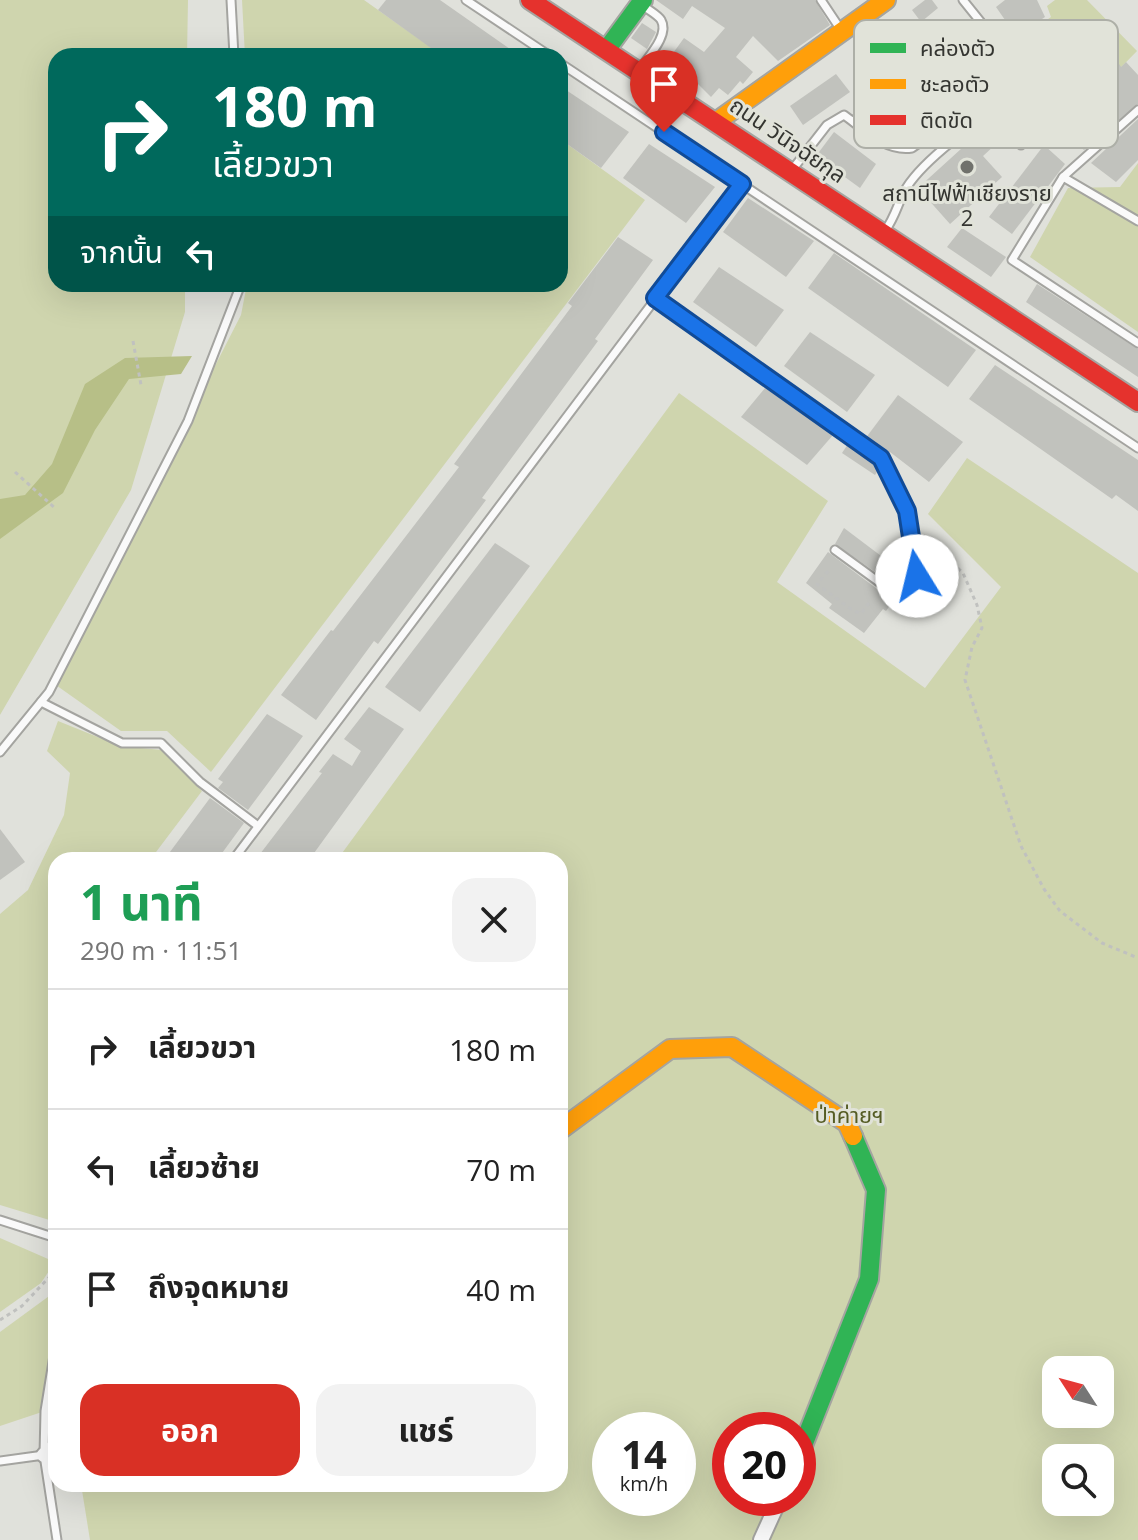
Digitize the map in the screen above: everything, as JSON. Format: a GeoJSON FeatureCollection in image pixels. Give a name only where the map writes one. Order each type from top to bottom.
{"type":"FeatureCollection","features":[{"type":"Feature","properties":{"kind":"street","name":"ถนน วินิจฉัยกุล"},"geometry":{"type":"LineString","coordinates":[[530,0],[1138,402]]}},
{"type":"Feature","properties":{"kind":"street"},"geometry":{"type":"LineString","coordinates":[[858,20],[886,0]]}},
{"type":"Feature","properties":{"kind":"street"},"geometry":{"type":"LineString","coordinates":[[607,49],[644,4]]}},
{"type":"Feature","properties":{"kind":"street"},"geometry":{"type":"LineString","coordinates":[[716,122],[854,23]]}},
{"type":"Feature","properties":{"kind":"street"},"geometry":{"type":"LineString","coordinates":[[568,1124],[670,1049],[717,1047],[732,1047],[847,1123],[876,1190],[869,1279],[816,1417]]}},
{"type":"Feature","properties":{"kind":"street"},"geometry":{"type":"LineString","coordinates":[[44,1455],[48,1452]]}},
{"type":"Feature","properties":{"kind":"street"},"geometry":{"type":"LineString","coordinates":[[761,1540],[772,1516]]}},
{"type":"Feature","properties":{"kind":"lane"},"geometry":{"type":"LineString","coordinates":[[231,0],[234,48]]}},
{"type":"Feature","properties":{"kind":"lane"},"geometry":{"type":"LineString","coordinates":[[466,0],[538,48]]}},
{"type":"Feature","properties":{"kind":"lane"},"geometry":{"type":"LineString","coordinates":[[821,0],[842,32]]}},
{"type":"Feature","properties":{"kind":"lane"},"geometry":{"type":"LineString","coordinates":[[964,0],[979,20]]}},
{"type":"Feature","properties":{"kind":"lane"},"geometry":{"type":"LineString","coordinates":[[639,71],[664,28],[661,20],[644,4]]}},
{"type":"Feature","properties":{"kind":"lane"},"geometry":{"type":"LineString","coordinates":[[568,68],[1138,448]]}},
{"type":"Feature","properties":{"kind":"lane"},"geometry":{"type":"LineString","coordinates":[[1118,128],[1138,110]]}},
{"type":"Feature","properties":{"kind":"lane"},"geometry":{"type":"LineString","coordinates":[[791,172],[827,125],[844,115],[853,121]]}},
{"type":"Feature","properties":{"kind":"lane"},"geometry":{"type":"LineString","coordinates":[[883,233],[896,215],[904,192],[946,148]]}},
{"type":"Feature","properties":{"kind":"lane"},"geometry":{"type":"LineString","coordinates":[[1095,148],[1063,177],[1012,260],[1138,343]]}},
{"type":"Feature","properties":{"kind":"lane"},"geometry":{"type":"LineString","coordinates":[[1063,177],[1138,221]]}},
{"type":"Feature","properties":{"kind":"lane"},"geometry":{"type":"LineString","coordinates":[[239,852],[742,184]]}},
{"type":"Feature","properties":{"kind":"lane"},"geometry":{"type":"LineString","coordinates":[[0,752],[49,692],[188,421],[238,292]]}},
{"type":"Feature","properties":{"kind":"lane"},"geometry":{"type":"LineString","coordinates":[[655,298],[881,458],[907,511],[917,576],[905,601],[835,550]]}},
{"type":"Feature","properties":{"kind":"lane"},"geometry":{"type":"LineString","coordinates":[[41,702],[122,743],[161,743],[200,782],[258,826]]}},
{"type":"Feature","properties":{"kind":"lane"},"geometry":{"type":"LineString","coordinates":[[0,1220],[48,1235]]}},
{"type":"Feature","properties":{"kind":"lane"},"geometry":{"type":"LineString","coordinates":[[48,1392],[44,1455],[48,1481]]}},
{"type":"Feature","properties":{"kind":"lane"},"geometry":{"type":"LineString","coordinates":[[0,1461],[44,1455]]}},
{"type":"Feature","properties":{"kind":"lane"},"geometry":{"type":"LineString","coordinates":[[50,1492],[57,1540]]}},
{"type":"Feature","properties":{"kind":"path"},"geometry":{"type":"LineString","coordinates":[[133,341],[141,385]]}},
{"type":"Feature","properties":{"kind":"path"},"geometry":{"type":"LineString","coordinates":[[15,472],[56,509]]}},
{"type":"Feature","properties":{"kind":"path"},"geometry":{"type":"LineString","coordinates":[[922,535],[963,573],[977,605],[982,628],[972,647],[965,680],[1021,846],[1044,889],[1060,911],[1102,943],[1138,958]]}},
{"type":"Feature","properties":{"kind":"path"},"geometry":{"type":"LineString","coordinates":[[828,571],[817,584],[851,609],[861,614],[871,600]]}},
{"type":"Feature","properties":{"kind":"path"},"geometry":{"type":"LineString","coordinates":[[0,1320],[22,1306],[48,1278]]}},
{"type":"Feature","properties":{"kind":"green space"},"geometry":{"type":"Polygon","coordinates":[[[0,0],[188,0],[187,48],[48,48],[48,292],[185,292],[185,312],[131,490],[0,715],[0,0]]]}},
{"type":"Feature","properties":{"kind":"green space"},"geometry":{"type":"Polygon","coordinates":[[[242,0],[364,0],[432,48],[245,48],[242,0]]]}},
{"type":"Feature","properties":{"kind":"green space"},"geometry":{"type":"Polygon","coordinates":[[[1055,0],[1087,0],[1107,20],[1047,20],[1051,17],[1047,6],[1055,0]]]}},
{"type":"Feature","properties":{"kind":"green space"},"geometry":{"type":"Polygon","coordinates":[[[1118,32],[1137,51],[1118,70],[1118,32]]]}},
{"type":"Feature","properties":{"kind":"green space"},"geometry":{"type":"Polygon","coordinates":[[[568,145],[645,200],[211,772],[167,731],[121,731],[53,683],[241,315],[245,292],[568,292],[568,145]]]}},
{"type":"Feature","properties":{"kind":"green space"},"geometry":{"type":"Polygon","coordinates":[[[1138,163],[1138,332],[1030,257],[1068,188],[1120,187],[1138,163]]]}},
{"type":"Feature","properties":{"kind":"green space","name":"ป่าค่ายฯ"},"geometry":{"type":"Polygon","coordinates":[[[679,393],[828,501],[777,582],[925,688],[1001,587],[928,514],[967,458],[1138,573],[1138,1540],[90,1540],[82,1492],[568,1492],[568,852],[343,852],[679,393]]]}},
{"type":"Feature","properties":{"kind":"green space"},"geometry":{"type":"Polygon","coordinates":[[[58,721],[120,746],[162,750],[202,791],[156,852],[48,852],[48,1220],[0,1205],[0,914],[28,890],[64,815],[70,773],[47,751],[58,721]]]}},
{"type":"Feature","properties":{"kind":"green space"},"geometry":{"type":"Polygon","coordinates":[[[0,1238],[48,1259],[48,1272],[41,1283],[0,1312],[0,1238]]]}},
{"type":"Feature","properties":{"kind":"green space"},"geometry":{"type":"Polygon","coordinates":[[[48,1297],[48,1392],[45,1411],[0,1426],[0,1332],[48,1297]]]}},
{"type":"Feature","properties":{"kind":"shaded area"},"geometry":{"type":"Polygon","coordinates":[[[192,356],[181,374],[129,379],[95,430],[63,493],[0,539],[0,499],[25,495],[52,464],[85,384],[125,358],[192,356]]]}},
{"type":"Feature","properties":{"kind":"building"},"geometry":{"type":"Polygon","coordinates":[[[386,0],[440,0],[509,48],[431,48],[378,10],[386,0]]]}},
{"type":"Feature","properties":{"kind":"building"},"geometry":{"type":"Polygon","coordinates":[[[656,0],[815,0],[830,25],[778,61],[753,36],[736,57],[753,72],[728,95],[719,88],[711,97],[686,72],[668,60],[684,38],[704,52],[725,28],[692,6],[683,19],[656,0]]]}},
{"type":"Feature","properties":{"kind":"building"},"geometry":{"type":"Polygon","coordinates":[[[925,0],[932,0],[938,8],[923,20],[920,20],[912,10],[925,0]]]}},
{"type":"Feature","properties":{"kind":"building"},"geometry":{"type":"Polygon","coordinates":[[[1005,0],[1037,0],[1045,17],[1040,20],[1005,20],[996,7],[1005,0]]]}},
{"type":"Feature","properties":{"kind":"building"},"geometry":{"type":"Polygon","coordinates":[[[642,23],[656,32],[647,49],[631,38],[642,23]]]}},
{"type":"Feature","properties":{"kind":"building"},"geometry":{"type":"Polygon","coordinates":[[[1118,62],[1121,67],[1126,62],[1138,75],[1138,104],[1118,121],[1118,62]]]}},
{"type":"Feature","properties":{"kind":"building"},"geometry":{"type":"Polygon","coordinates":[[[836,74],[850,92],[803,125],[790,106],[836,74]]]}},
{"type":"Feature","properties":{"kind":"building"},"geometry":{"type":"Polygon","coordinates":[[[568,91],[629,132],[601,168],[568,145],[568,91]]]}},
{"type":"Feature","properties":{"kind":"building"},"geometry":{"type":"Polygon","coordinates":[[[1138,119],[1138,160],[1116,182],[1091,163],[1107,148],[1118,148],[1118,138],[1138,119]]]}},
{"type":"Feature","properties":{"kind":"building"},"geometry":{"type":"Polygon","coordinates":[[[834,132],[876,164],[860,188],[816,156],[834,132]]]}},
{"type":"Feature","properties":{"kind":"building"},"geometry":{"type":"Polygon","coordinates":[[[649,144],[715,187],[686,223],[623,178],[649,144]]]}},
{"type":"Feature","properties":{"kind":"building","name":"สถานีไฟฟ้าเชียงราย 2"},"geometry":{"type":"Polygon","coordinates":[[[962,148],[992,148],[983,156],[1002,177],[950,224],[918,188],[962,148]]]}},
{"type":"Feature","properties":{"kind":"building"},"geometry":{"type":"Polygon","coordinates":[[[1042,148],[1047,148],[1065,164],[1012,234],[989,217],[1042,148]]]}},
{"type":"Feature","properties":{"kind":"building"},"geometry":{"type":"Polygon","coordinates":[[[748,198],[814,241],[786,277],[723,232],[748,198]]]}},
{"type":"Feature","properties":{"kind":"building"},"geometry":{"type":"Polygon","coordinates":[[[962,228],[1006,257],[991,277],[947,247],[962,228]]]}},
{"type":"Feature","properties":{"kind":"building"},"geometry":{"type":"Polygon","coordinates":[[[618,237],[653,260],[595,339],[598,341],[482,498],[486,500],[378,644],[374,641],[316,720],[281,695],[459,467],[454,464],[572,306],[568,303],[618,237]]]}},
{"type":"Feature","properties":{"kind":"building"},"geometry":{"type":"Polygon","coordinates":[[[834,253],[976,350],[948,387],[808,288],[834,253]]]}},
{"type":"Feature","properties":{"kind":"building"},"geometry":{"type":"Polygon","coordinates":[[[719,267],[784,310],[756,347],[693,302],[719,267]]]}},
{"type":"Feature","properties":{"kind":"building"},"geometry":{"type":"Polygon","coordinates":[[[1037,284],[1138,349],[1138,377],[1026,302],[1037,284]]]}},
{"type":"Feature","properties":{"kind":"building"},"geometry":{"type":"Polygon","coordinates":[[[810,332],[875,375],[847,412],[784,366],[810,332]]]}},
{"type":"Feature","properties":{"kind":"building"},"geometry":{"type":"Polygon","coordinates":[[[995,365],[1138,460],[1138,511],[1116,495],[1112,499],[969,399],[995,365]]]}},
{"type":"Feature","properties":{"kind":"building"},"geometry":{"type":"Polygon","coordinates":[[[765,388],[833,435],[807,465],[741,417],[765,388]]]}},
{"type":"Feature","properties":{"kind":"building"},"geometry":{"type":"Polygon","coordinates":[[[898,395],[963,442],[929,482],[890,452],[888,457],[865,439],[898,395]]]}},
{"type":"Feature","properties":{"kind":"building"},"geometry":{"type":"Polygon","coordinates":[[[848,444],[876,462],[879,469],[875,475],[842,453],[848,444]]]}},
{"type":"Feature","properties":{"kind":"building"},"geometry":{"type":"Polygon","coordinates":[[[844,528],[909,577],[901,590],[835,544],[844,528]]]}},
{"type":"Feature","properties":{"kind":"building"},"geometry":{"type":"Polygon","coordinates":[[[495,543],[530,566],[420,712],[385,687],[495,543]]]}},
{"type":"Feature","properties":{"kind":"building"},"geometry":{"type":"Polygon","coordinates":[[[828,552],[893,601],[864,633],[829,608],[832,604],[806,583],[828,552]]]}},
{"type":"Feature","properties":{"kind":"building"},"geometry":{"type":"Polygon","coordinates":[[[369,707],[404,729],[315,852],[262,852],[333,754],[352,766],[361,751],[344,739],[369,707]]]}},
{"type":"Feature","properties":{"kind":"building"},"geometry":{"type":"Polygon","coordinates":[[[267,714],[303,736],[248,810],[218,788],[223,782],[218,779],[267,714]]]}},
{"type":"Feature","properties":{"kind":"building"},"geometry":{"type":"Polygon","coordinates":[[[210,798],[244,823],[223,852],[170,852],[210,798]]]}},
{"type":"Feature","properties":{"kind":"building"},"geometry":{"type":"Polygon","coordinates":[[[0,829],[25,862],[0,880],[0,829]]]}},
{"type":"Feature","properties":{"kind":"traffic: fast"},"geometry":{"type":"LineString","coordinates":[[607,49],[643,0]]}},
{"type":"Feature","properties":{"kind":"traffic: fast"},"geometry":{"type":"LineString","coordinates":[[816,1413],[869,1279],[876,1190],[853,1136]]}},
{"type":"Feature","properties":{"kind":"traffic: slow"},"geometry":{"type":"LineString","coordinates":[[858,20],[886,0]]}},
{"type":"Feature","properties":{"kind":"traffic: slow"},"geometry":{"type":"LineString","coordinates":[[716,122],[854,23]]}},
{"type":"Feature","properties":{"kind":"traffic: slow"},"geometry":{"type":"LineString","coordinates":[[568,1124],[670,1049],[732,1047],[847,1123],[853,1136]]}},
{"type":"Feature","properties":{"kind":"traffic: jam"},"geometry":{"type":"LineString","coordinates":[[530,0],[1138,402]]}},
{"type":"Feature","properties":{"kind":"place","name":"สถานีไฟฟ้าเชียงราย 2"},"geometry":{"type":"Point","coordinates":[967,167]}},
{"type":"Feature","properties":{"kind":"route"},"geometry":{"type":"LineString","coordinates":[[664,132],[742,184],[655,298],[881,458],[907,511],[917,576]]}}]}
